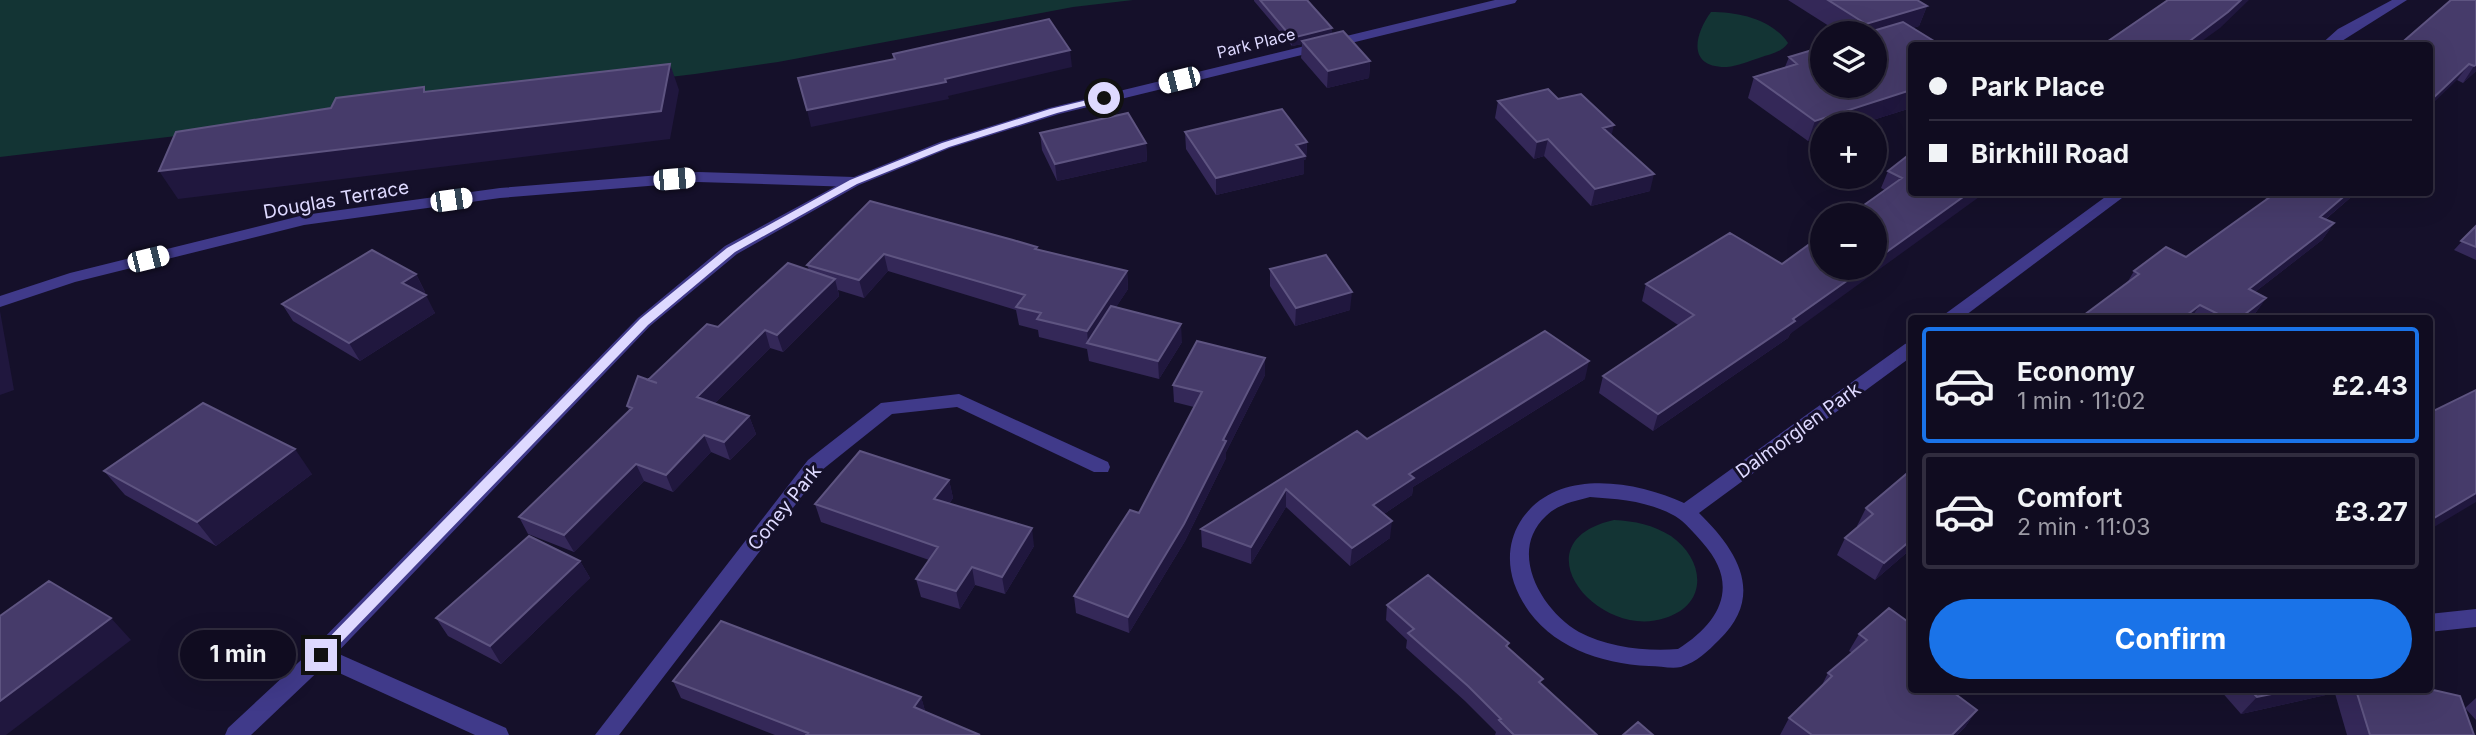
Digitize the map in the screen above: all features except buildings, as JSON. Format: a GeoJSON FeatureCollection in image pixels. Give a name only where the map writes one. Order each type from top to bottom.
{"type":"FeatureCollection","features":[{"type":"Feature","properties":{"kind":"street","name":"Park Place"},"geometry":{"type":"LineString","coordinates":[[236,735],[321,655],[644,322],[731,250],[854,182],[945,145],[1054,111],[1511,0]]}},
{"type":"Feature","properties":{"kind":"street"},"geometry":{"type":"LineString","coordinates":[[2332,42],[2401,0]]}},
{"type":"Feature","properties":{"kind":"street","name":"Douglas Terrace"},"geometry":{"type":"LineString","coordinates":[[0,302],[70,278],[304,220],[500,192],[698,177],[854,182]]}},
{"type":"Feature","properties":{"kind":"street"},"geometry":{"type":"LineString","coordinates":[[1955,315],[2118,196]]}},
{"type":"Feature","properties":{"kind":"street","name":"Dalmorglen Park"},"geometry":{"type":"LineString","coordinates":[[1685,513],[1908,350]]}},
{"type":"Feature","properties":{"kind":"street","name":"Coney Park"},"geometry":{"type":"LineString","coordinates":[[606,735],[815,466],[887,408],[959,400],[1101,467]]}},
{"type":"Feature","properties":{"kind":"street"},"geometry":{"type":"LineString","coordinates":[[1590,490],[1638,493],[1685,513],[1721,548],[1733,577],[1734,597],[1721,628],[1682,658],[1619,656],[1570,636],[1543,615],[1524,586],[1518,562],[1520,539],[1534,515],[1559,498],[1590,490]]}},
{"type":"Feature","properties":{"kind":"street"},"geometry":{"type":"LineString","coordinates":[[2433,623],[2476,618]]}},
{"type":"Feature","properties":{"kind":"street"},"geometry":{"type":"LineString","coordinates":[[321,655],[498,735]]}},
{"type":"Feature","properties":{"kind":"green space"},"geometry":{"type":"Polygon","coordinates":[[[0,0],[1133,0],[1073,7],[778,62],[695,74],[0,157],[0,0]]]}},
{"type":"Feature","properties":{"kind":"green space"},"geometry":{"type":"Polygon","coordinates":[[[1711,12],[1754,18],[1773,28],[1788,43],[1775,53],[1743,63],[1727,67],[1714,66],[1705,62],[1698,48],[1701,30],[1711,12]]]}},
{"type":"Feature","properties":{"kind":"green space"},"geometry":{"type":"Polygon","coordinates":[[[1614,520],[1644,524],[1671,536],[1682,546],[1696,569],[1695,592],[1689,603],[1665,618],[1640,621],[1615,615],[1594,603],[1578,586],[1569,567],[1571,548],[1585,531],[1614,520]]]}},
{"type":"Feature","properties":{"kind":"route"},"geometry":{"type":"LineString","coordinates":[[321,655],[644,322],[731,250],[854,182],[945,145],[1104,98]]}}]}
